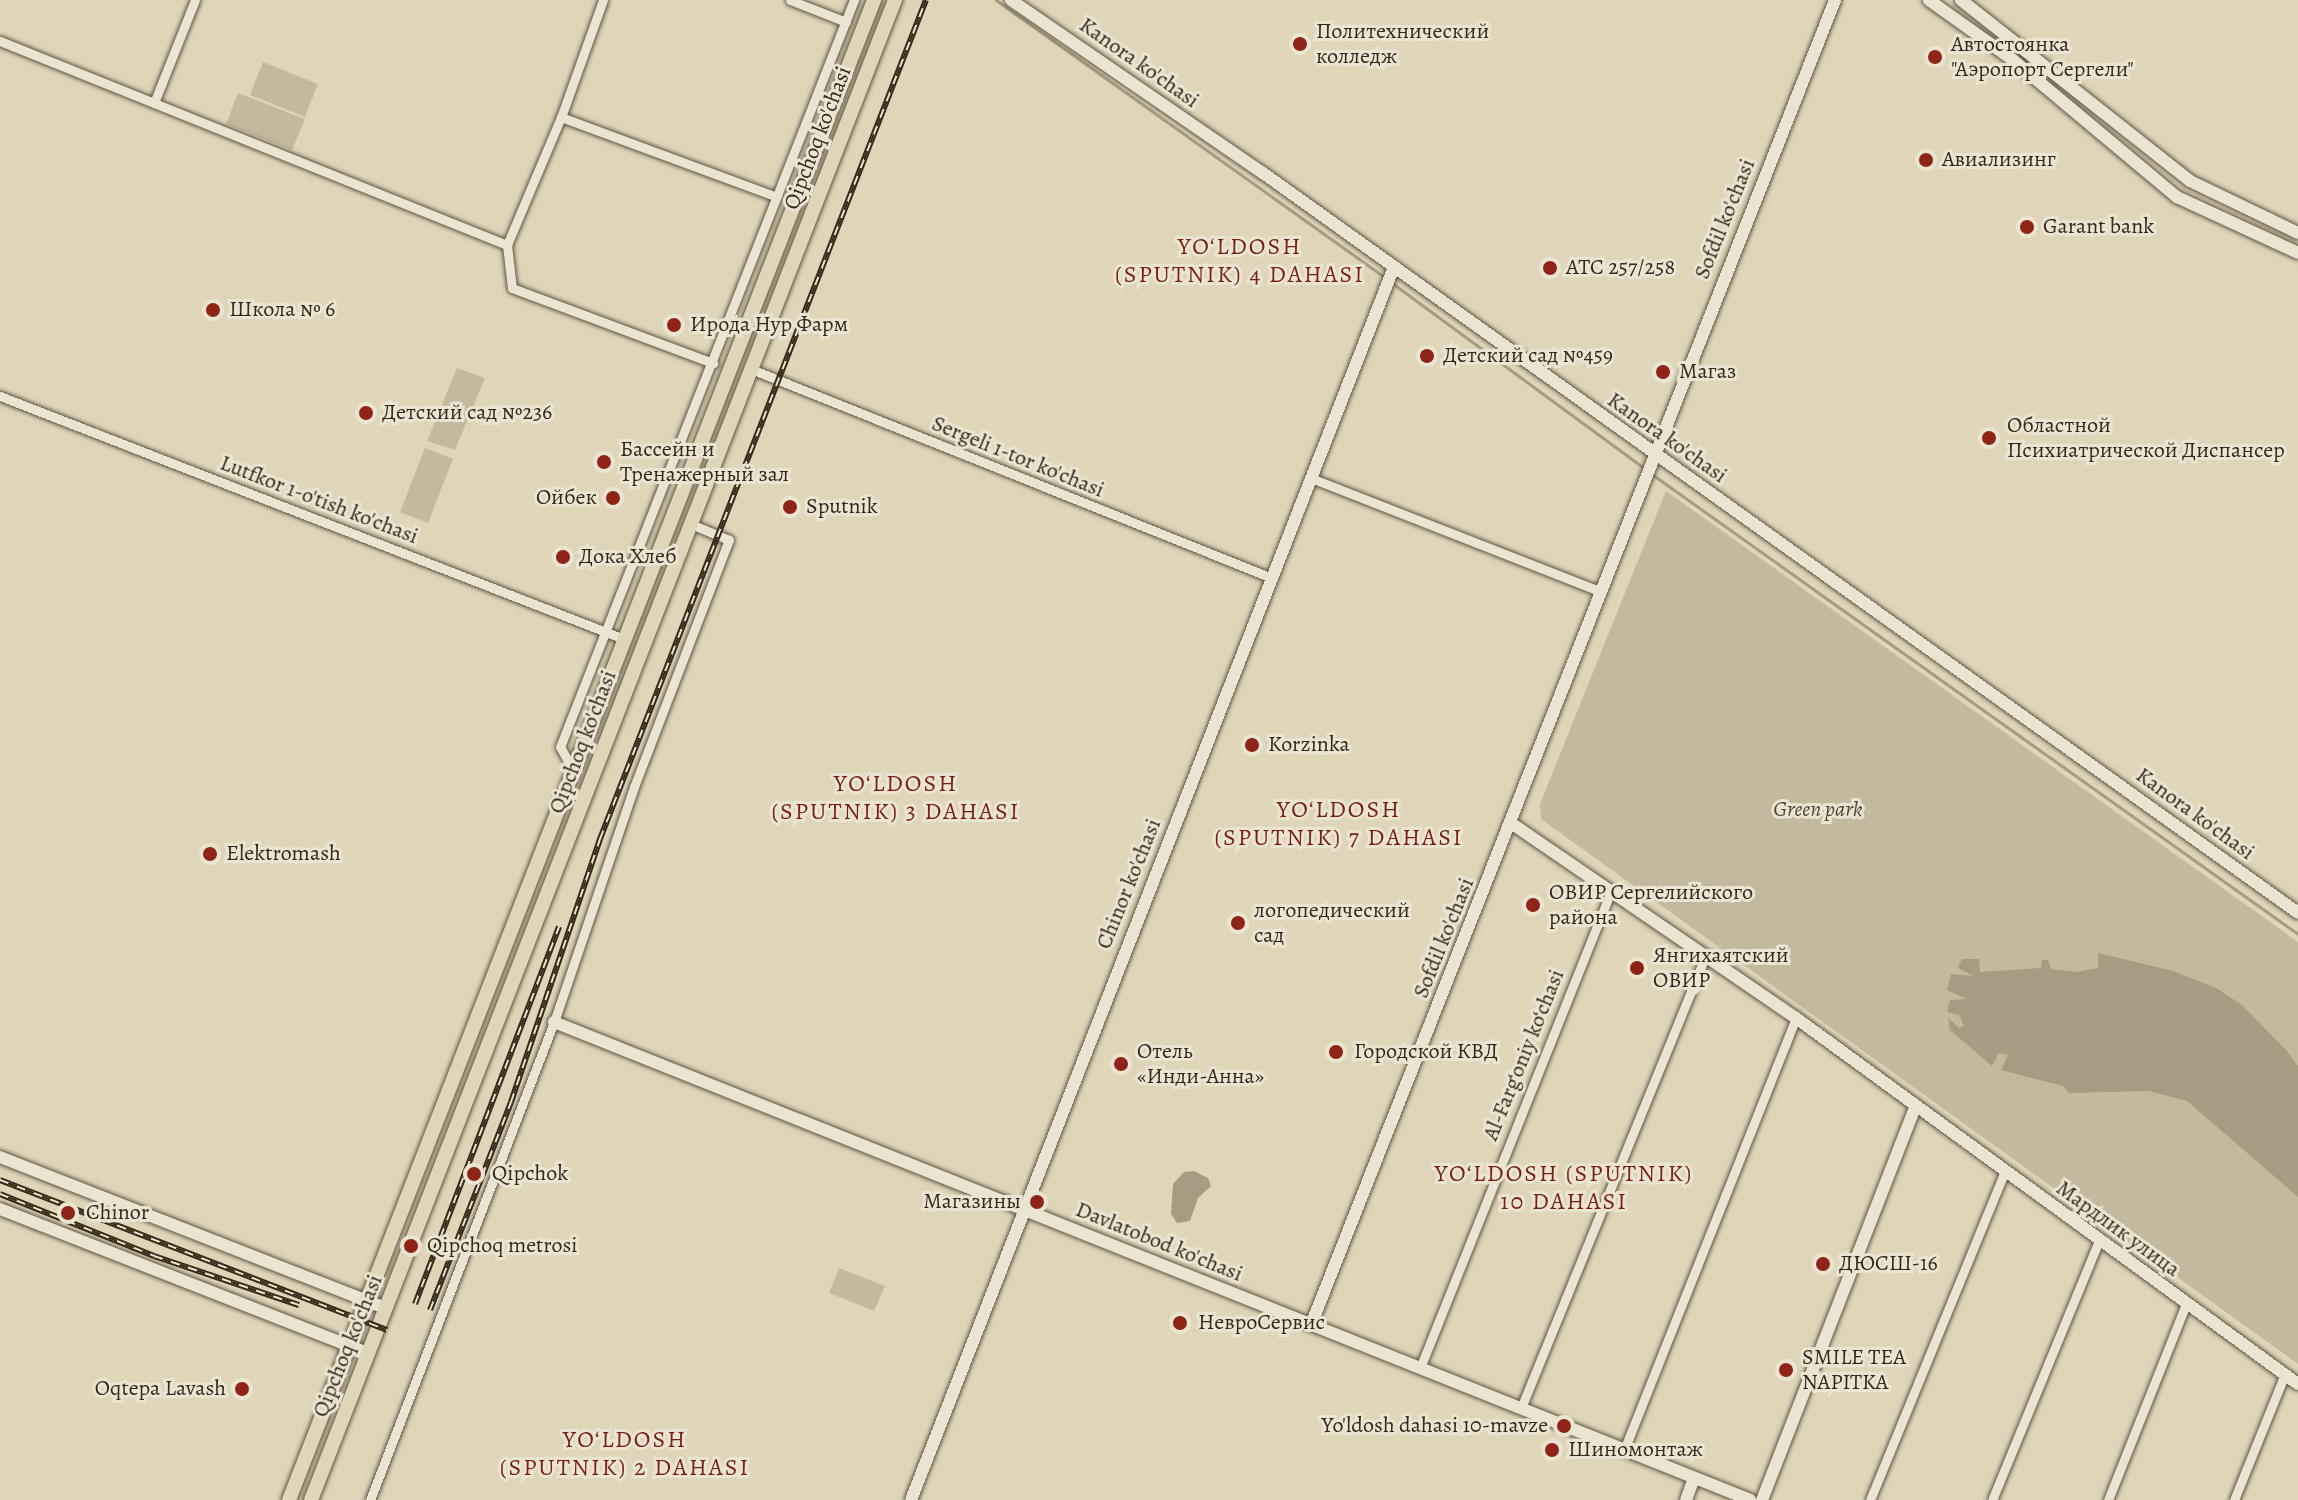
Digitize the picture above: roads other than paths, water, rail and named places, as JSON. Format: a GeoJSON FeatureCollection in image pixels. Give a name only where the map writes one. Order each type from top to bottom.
{"type":"FeatureCollection","features":[{"type":"Feature","properties":{"kind":"main road","name":"Qipchoq ko'chasi"},"geometry":{"type":"LineString","coordinates":[[289,1500],[874,0]]}},
{"type":"Feature","properties":{"kind":"main road","name":"Qipchoq ko'chasi"},"geometry":{"type":"LineString","coordinates":[[311,1500],[895,0]]}},
{"type":"Feature","properties":{"kind":"main road"},"geometry":{"type":"LineString","coordinates":[[686,478],[706,486]]}},
{"type":"Feature","properties":{"kind":"main road"},"geometry":{"type":"LineString","coordinates":[[573,770],[592,777]]}},
{"type":"Feature","properties":{"kind":"main road"},"geometry":{"type":"LineString","coordinates":[[447,1094],[466,1101]]}},
{"type":"Feature","properties":{"kind":"street"},"geometry":{"type":"LineString","coordinates":[[154,103],[195,0]]}},
{"type":"Feature","properties":{"kind":"street"},"geometry":{"type":"LineString","coordinates":[[603,0],[561,117],[507,245],[512,288],[713,363]]}},
{"type":"Feature","properties":{"kind":"street"},"geometry":{"type":"LineString","coordinates":[[790,0],[846,22]]}},
{"type":"Feature","properties":{"kind":"street","name":"Qipchoq ko'chasi"},"geometry":{"type":"LineString","coordinates":[[573,770],[560,747],[854,0]]}},
{"type":"Feature","properties":{"kind":"street","name":"Kanora ko'chasi"},"geometry":{"type":"LineString","coordinates":[[1011,0],[1649,464],[2298,913]]}},
{"type":"Feature","properties":{"kind":"street","name":"Sofdil ko'chasi"},"geometry":{"type":"LineString","coordinates":[[1311,1325],[1835,0]]}},
{"type":"Feature","properties":{"kind":"street"},"geometry":{"type":"LineString","coordinates":[[1929,0],[2013,60],[2177,197],[2298,253]]}},
{"type":"Feature","properties":{"kind":"street"},"geometry":{"type":"LineString","coordinates":[[1961,0],[2202,189],[2298,233]]}},
{"type":"Feature","properties":{"kind":"street"},"geometry":{"type":"LineString","coordinates":[[0,41],[507,245]]}},
{"type":"Feature","properties":{"kind":"street"},"geometry":{"type":"LineString","coordinates":[[561,117],[777,197]]}},
{"type":"Feature","properties":{"kind":"street","name":"Chinor ko'chasi"},"geometry":{"type":"LineString","coordinates":[[911,1500],[1022,1209],[1390,276]]}},
{"type":"Feature","properties":{"kind":"street","name":"Sergeli 1-tor ko'chasi"},"geometry":{"type":"LineString","coordinates":[[751,369],[1272,578]]}},
{"type":"Feature","properties":{"kind":"street","name":"Lutfkor 1-o'tish ko'chasi"},"geometry":{"type":"LineString","coordinates":[[0,396],[624,639]]}},
{"type":"Feature","properties":{"kind":"street"},"geometry":{"type":"LineString","coordinates":[[1311,478],[1600,591]]}},
{"type":"Feature","properties":{"kind":"street"},"geometry":{"type":"LineString","coordinates":[[370,1500],[554,1022],[634,787],[729,540],[691,524]]}},
{"type":"Feature","properties":{"kind":"street","name":"Мардлик улица"},"geometry":{"type":"LineString","coordinates":[[1511,823],[1796,1018],[2298,1384]]}},
{"type":"Feature","properties":{"kind":"street","name":"Al-Farg‘oniy ko‘chasi"},"geometry":{"type":"LineString","coordinates":[[1420,1368],[1611,891]]}},
{"type":"Feature","properties":{"kind":"street"},"geometry":{"type":"LineString","coordinates":[[1521,1408],[1706,955]]}},
{"type":"Feature","properties":{"kind":"street"},"geometry":{"type":"LineString","coordinates":[[1624,1450],[1796,1018]]}},
{"type":"Feature","properties":{"kind":"street","name":"Davlatobod ko'chasi"},"geometry":{"type":"LineString","coordinates":[[554,1022],[1750,1500]]}},
{"type":"Feature","properties":{"kind":"street"},"geometry":{"type":"LineString","coordinates":[[1762,1500],[1916,1106]]}},
{"type":"Feature","properties":{"kind":"street"},"geometry":{"type":"LineString","coordinates":[[0,1157],[386,1308]]}},
{"type":"Feature","properties":{"kind":"street"},"geometry":{"type":"LineString","coordinates":[[1870,1500],[2005,1171]]}},
{"type":"Feature","properties":{"kind":"street"},"geometry":{"type":"LineString","coordinates":[[0,1209],[368,1353]]}},
{"type":"Feature","properties":{"kind":"street"},"geometry":{"type":"LineString","coordinates":[[1992,1500],[2099,1240]]}},
{"type":"Feature","properties":{"kind":"street"},"geometry":{"type":"LineString","coordinates":[[2108,1500],[2186,1304]]}},
{"type":"Feature","properties":{"kind":"street"},"geometry":{"type":"LineString","coordinates":[[2234,1500],[2285,1374]]}},
{"type":"Feature","properties":{"kind":"street"},"geometry":{"type":"LineString","coordinates":[[1686,1500],[1694,1478]]}},
{"type":"Feature","properties":{"kind":"waterway"},"geometry":{"type":"LineString","coordinates":[[996,0],[1386,278]]}},
{"type":"Feature","properties":{"kind":"waterway"},"geometry":{"type":"LineString","coordinates":[[1392,283],[1647,470]]}},
{"type":"Feature","properties":{"kind":"waterway"},"geometry":{"type":"LineString","coordinates":[[1653,475],[2298,934]]}},
{"type":"Feature","properties":{"kind":"railway"},"geometry":{"type":"LineString","coordinates":[[430,1310],[511,1102],[600,839],[926,0]]}},
{"type":"Feature","properties":{"kind":"railway"},"geometry":{"type":"LineString","coordinates":[[415,1304],[559,926]]}},
{"type":"Feature","properties":{"kind":"railway"},"geometry":{"type":"LineString","coordinates":[[0,1180],[387,1330]]}},
{"type":"Feature","properties":{"kind":"railway"},"geometry":{"type":"LineString","coordinates":[[0,1194],[154,1256],[299,1305]]}},
{"type":"Feature","properties":{"kind":"place","name":"Политехнический колледж"},"geometry":{"type":"Point","coordinates":[1300,44]}},
{"type":"Feature","properties":{"kind":"place","name":"Автостоянка \"Аэропорт Сергели\""},"geometry":{"type":"Point","coordinates":[1935,57]}},
{"type":"Feature","properties":{"kind":"place","name":"Авиализинг"},"geometry":{"type":"Point","coordinates":[1926,160]}},
{"type":"Feature","properties":{"kind":"place","name":"Garant bank"},"geometry":{"type":"Point","coordinates":[2027,227]}},
{"type":"Feature","properties":{"kind":"place","name":"АТС 257/258"},"geometry":{"type":"Point","coordinates":[1550,268]}},
{"type":"Feature","properties":{"kind":"place","name":"Школа № 6"},"geometry":{"type":"Point","coordinates":[213,310]}},
{"type":"Feature","properties":{"kind":"place","name":"Ирода Нур Фарм"},"geometry":{"type":"Point","coordinates":[674,325]}},
{"type":"Feature","properties":{"kind":"place","name":"Детский сад №459"},"geometry":{"type":"Point","coordinates":[1427,356]}},
{"type":"Feature","properties":{"kind":"place","name":"Магаз"},"geometry":{"type":"Point","coordinates":[1663,372]}},
{"type":"Feature","properties":{"kind":"place","name":"Детский сад №236"},"geometry":{"type":"Point","coordinates":[366,413]}},
{"type":"Feature","properties":{"kind":"place","name":"Областной Психиатрической Диспансер"},"geometry":{"type":"Point","coordinates":[1989,438]}},
{"type":"Feature","properties":{"kind":"place","name":"Бассейн и Тренажерный зал"},"geometry":{"type":"Point","coordinates":[604,462]}},
{"type":"Feature","properties":{"kind":"place","name":"Ойбек"},"geometry":{"type":"Point","coordinates":[613,498]}},
{"type":"Feature","properties":{"kind":"place","name":"Sputnik"},"geometry":{"type":"Point","coordinates":[790,507]}},
{"type":"Feature","properties":{"kind":"place","name":"Дока Хлеб"},"geometry":{"type":"Point","coordinates":[563,557]}},
{"type":"Feature","properties":{"kind":"place","name":"Korzinka"},"geometry":{"type":"Point","coordinates":[1252,745]}},
{"type":"Feature","properties":{"kind":"place","name":"Elektromash"},"geometry":{"type":"Point","coordinates":[210,854]}},
{"type":"Feature","properties":{"kind":"place","name":"ОВИР Сергелийского района"},"geometry":{"type":"Point","coordinates":[1533,905]}},
{"type":"Feature","properties":{"kind":"place","name":"логопедический сад"},"geometry":{"type":"Point","coordinates":[1238,923]}},
{"type":"Feature","properties":{"kind":"place","name":"Янгихаятский ОВИР"},"geometry":{"type":"Point","coordinates":[1637,968]}},
{"type":"Feature","properties":{"kind":"place","name":"Городской КВД"},"geometry":{"type":"Point","coordinates":[1336,1052]}},
{"type":"Feature","properties":{"kind":"place","name":"Отель «Инди-Анна»"},"geometry":{"type":"Point","coordinates":[1121,1064]}},
{"type":"Feature","properties":{"kind":"place","name":"Qipchok"},"geometry":{"type":"Point","coordinates":[474,1174]}},
{"type":"Feature","properties":{"kind":"place","name":"Магазины"},"geometry":{"type":"Point","coordinates":[1037,1202]}},
{"type":"Feature","properties":{"kind":"place","name":"Chinor"},"geometry":{"type":"Point","coordinates":[68,1213]}},
{"type":"Feature","properties":{"kind":"place","name":"Qipchoq metrosi"},"geometry":{"type":"Point","coordinates":[411,1246]}},
{"type":"Feature","properties":{"kind":"place","name":"ДЮСШ-16"},"geometry":{"type":"Point","coordinates":[1823,1264]}},
{"type":"Feature","properties":{"kind":"place","name":"НевроСервис"},"geometry":{"type":"Point","coordinates":[1180,1323]}},
{"type":"Feature","properties":{"kind":"place","name":"SMILE TEA NAPITKA"},"geometry":{"type":"Point","coordinates":[1786,1370]}},
{"type":"Feature","properties":{"kind":"place","name":"Oqtepa Lavash"},"geometry":{"type":"Point","coordinates":[242,1389]}},
{"type":"Feature","properties":{"kind":"place","name":"Yo'ldosh dahasi 10-mavze"},"geometry":{"type":"Point","coordinates":[1564,1426]}},
{"type":"Feature","properties":{"kind":"place","name":"Шиномонтаж"},"geometry":{"type":"Point","coordinates":[1552,1450]}},
{"type":"Feature","properties":{"kind":"district","name":"YO‘LDOSH (SPUTNIK) 4 DAHASI"},"geometry":{"type":"Point","coordinates":[1240,261]}},
{"type":"Feature","properties":{"kind":"district","name":"YO‘LDOSH (SPUTNIK) 3 DAHASI"},"geometry":{"type":"Point","coordinates":[896,798]}},
{"type":"Feature","properties":{"kind":"district","name":"YO‘LDOSH (SPUTNIK) 7 DAHASI"},"geometry":{"type":"Point","coordinates":[1339,824]}},
{"type":"Feature","properties":{"kind":"district","name":"YO‘LDOSH (SPUTNIK) 10 DAHASI"},"geometry":{"type":"Point","coordinates":[1564,1188]}},
{"type":"Feature","properties":{"kind":"district","name":"YO‘LDOSH (SPUTNIK) 2 DAHASI"},"geometry":{"type":"Point","coordinates":[625,1454]}},
{"type":"Feature","properties":{"kind":"park label","name":"Green park"},"geometry":{"type":"Point","coordinates":[1818,810]}}]}
